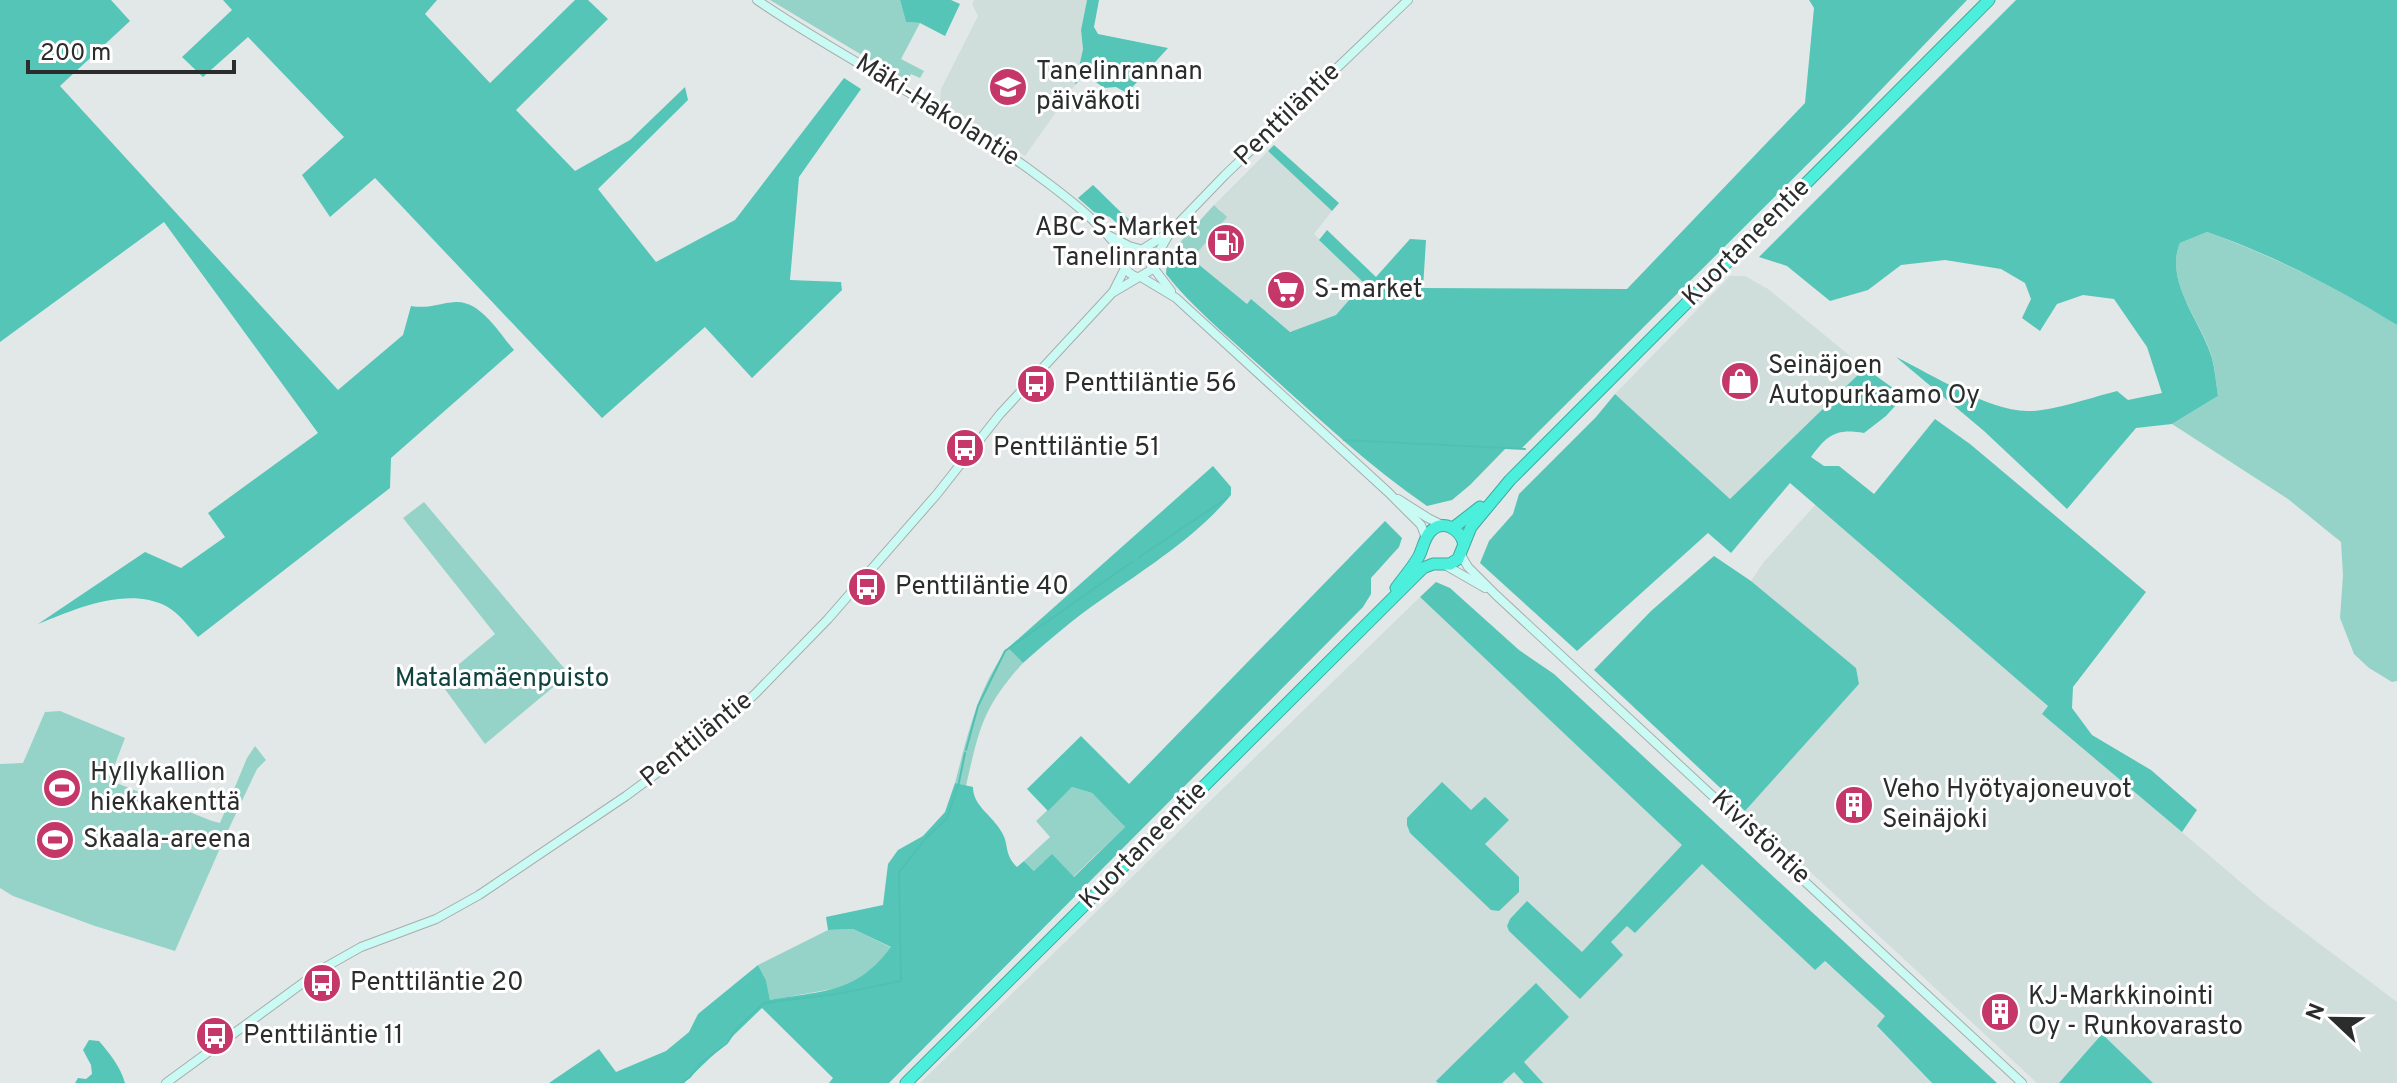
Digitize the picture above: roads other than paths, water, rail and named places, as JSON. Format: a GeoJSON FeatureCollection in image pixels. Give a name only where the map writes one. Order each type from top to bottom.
{"type":"FeatureCollection","features":[{"type":"Feature","properties":{"kind":"highway","name":"Kuortaneentie"},"geometry":{"type":"LineString","coordinates":[[1449,527],[1463,522],[1505,486],[1989,0]]}},
{"type":"Feature","properties":{"kind":"highway","name":"Kuortaneentie"},"geometry":{"type":"LineString","coordinates":[[1463,550],[1471,527],[1505,486]]}},
{"type":"Feature","properties":{"kind":"highway"},"geometry":{"type":"LineString","coordinates":[[1449,527],[1461,535],[1463,550],[1454,562],[1442,564],[1429,558],[1426,540],[1436,528],[1449,527]]}},
{"type":"Feature","properties":{"kind":"highway","name":"Kuortaneentie"},"geometry":{"type":"LineString","coordinates":[[1382,608],[1416,561],[1426,540]]}},
{"type":"Feature","properties":{"kind":"highway","name":"Kuortaneentie"},"geometry":{"type":"LineString","coordinates":[[906,1083],[1423,568],[1442,564]]}},
{"type":"Feature","properties":{"kind":"street","name":"Mäki-Hakolantie"},"geometry":{"type":"LineString","coordinates":[[757,0],[993,143],[1062,194],[1108,235],[1125,257]]}},
{"type":"Feature","properties":{"kind":"street","name":"Penttiläntie"},"geometry":{"type":"LineString","coordinates":[[1152,264],[1170,232],[1225,175],[1408,0]]}},
{"type":"Feature","properties":{"kind":"street","name":"Penttiläntie"},"geometry":{"type":"LineString","coordinates":[[1140,249],[1170,232]]}},
{"type":"Feature","properties":{"kind":"street","name":"Mäki-Hakolantie"},"geometry":{"type":"LineString","coordinates":[[1108,235],[1140,249]]}},
{"type":"Feature","properties":{"kind":"street"},"geometry":{"type":"LineString","coordinates":[[1176,298],[1128,273],[1125,257],[1130,251],[1140,249],[1150,255],[1152,264],[1176,298],[1388,492],[1423,528],[1426,540]]}},
{"type":"Feature","properties":{"kind":"street"},"geometry":{"type":"LineString","coordinates":[[1139,277],[1148,273],[1152,264]]}},
{"type":"Feature","properties":{"kind":"street","name":"Penttiläntie"},"geometry":{"type":"LineString","coordinates":[[166,1083],[345,955],[445,914],[507,878],[711,733],[755,694],[828,619],[937,494],[1000,414],[1112,293],[1125,268]]}},
{"type":"Feature","properties":{"kind":"street","name":"Penttiläntie"},"geometry":{"type":"LineString","coordinates":[[1112,293],[1139,277]]}},
{"type":"Feature","properties":{"kind":"street"},"geometry":{"type":"LineString","coordinates":[[1388,492],[1428,518],[1449,527]]}},
{"type":"Feature","properties":{"kind":"street","name":"Kivistöntie"},"geometry":{"type":"LineString","coordinates":[[1463,550],[1468,567],[1496,595],[2022,1083]]}},
{"type":"Feature","properties":{"kind":"street","name":"Kivistöntie"},"geometry":{"type":"LineString","coordinates":[[1442,564],[1496,595]]}},
{"type":"Feature","properties":{"kind":"street","name":"Penttiläntie"},"geometry":{"type":"LineString","coordinates":[[179,1083],[186,1070]]}},
{"type":"Feature","properties":{"kind":"waterway"},"geometry":{"type":"LineString","coordinates":[[1344,440],[1525,449]]}},
{"type":"Feature","properties":{"kind":"waterway"},"geometry":{"type":"LineString","coordinates":[[1138,558],[1227,498]]}},
{"type":"Feature","properties":{"kind":"waterway"},"geometry":{"type":"LineString","coordinates":[[966,750],[978,706],[1005,651],[1132,562]]}},
{"type":"Feature","properties":{"kind":"waterway"},"geometry":{"type":"LineString","coordinates":[[681,1083],[727,1043],[737,1028],[764,1003],[842,993],[901,981],[899,872],[927,837],[947,819],[965,753]]}},
{"type":"Feature","properties":{"kind":"place","name":"Tanelinrannan päiväkoti"},"geometry":{"type":"Point","coordinates":[1008,87]}},
{"type":"Feature","properties":{"kind":"place","name":"ABC S-Market Tanelinranta"},"geometry":{"type":"Point","coordinates":[1226,243]}},
{"type":"Feature","properties":{"kind":"place","name":"S-market"},"geometry":{"type":"Point","coordinates":[1286,290]}},
{"type":"Feature","properties":{"kind":"place","name":"Seinäjoen Autopurkaamo Oy"},"geometry":{"type":"Point","coordinates":[1740,381]}},
{"type":"Feature","properties":{"kind":"place","name":"Penttiläntie 56"},"geometry":{"type":"Point","coordinates":[1036,384]}},
{"type":"Feature","properties":{"kind":"place","name":"Penttiläntie 51"},"geometry":{"type":"Point","coordinates":[965,448]}},
{"type":"Feature","properties":{"kind":"place","name":"Penttiläntie 40"},"geometry":{"type":"Point","coordinates":[867,587]}},
{"type":"Feature","properties":{"kind":"place","name":"Hyllykallion hiekkakenttä"},"geometry":{"type":"Point","coordinates":[62,788]}},
{"type":"Feature","properties":{"kind":"place","name":"Veho Hyötyajoneuvot Seinäjoki"},"geometry":{"type":"Point","coordinates":[1854,805]}},
{"type":"Feature","properties":{"kind":"place","name":"Skaala-areena"},"geometry":{"type":"Point","coordinates":[55,840]}},
{"type":"Feature","properties":{"kind":"place","name":"Penttiläntie 20"},"geometry":{"type":"Point","coordinates":[322,983]}},
{"type":"Feature","properties":{"kind":"place","name":"KJ-Markkinointi Oy - Runkovarasto"},"geometry":{"type":"Point","coordinates":[2000,1012]}},
{"type":"Feature","properties":{"kind":"place","name":"Penttiläntie 11"},"geometry":{"type":"Point","coordinates":[215,1036]}},
{"type":"Feature","properties":{"kind":"park label","name":"Matalamäenpuisto"},"geometry":{"type":"Point","coordinates":[502,679]}}]}
